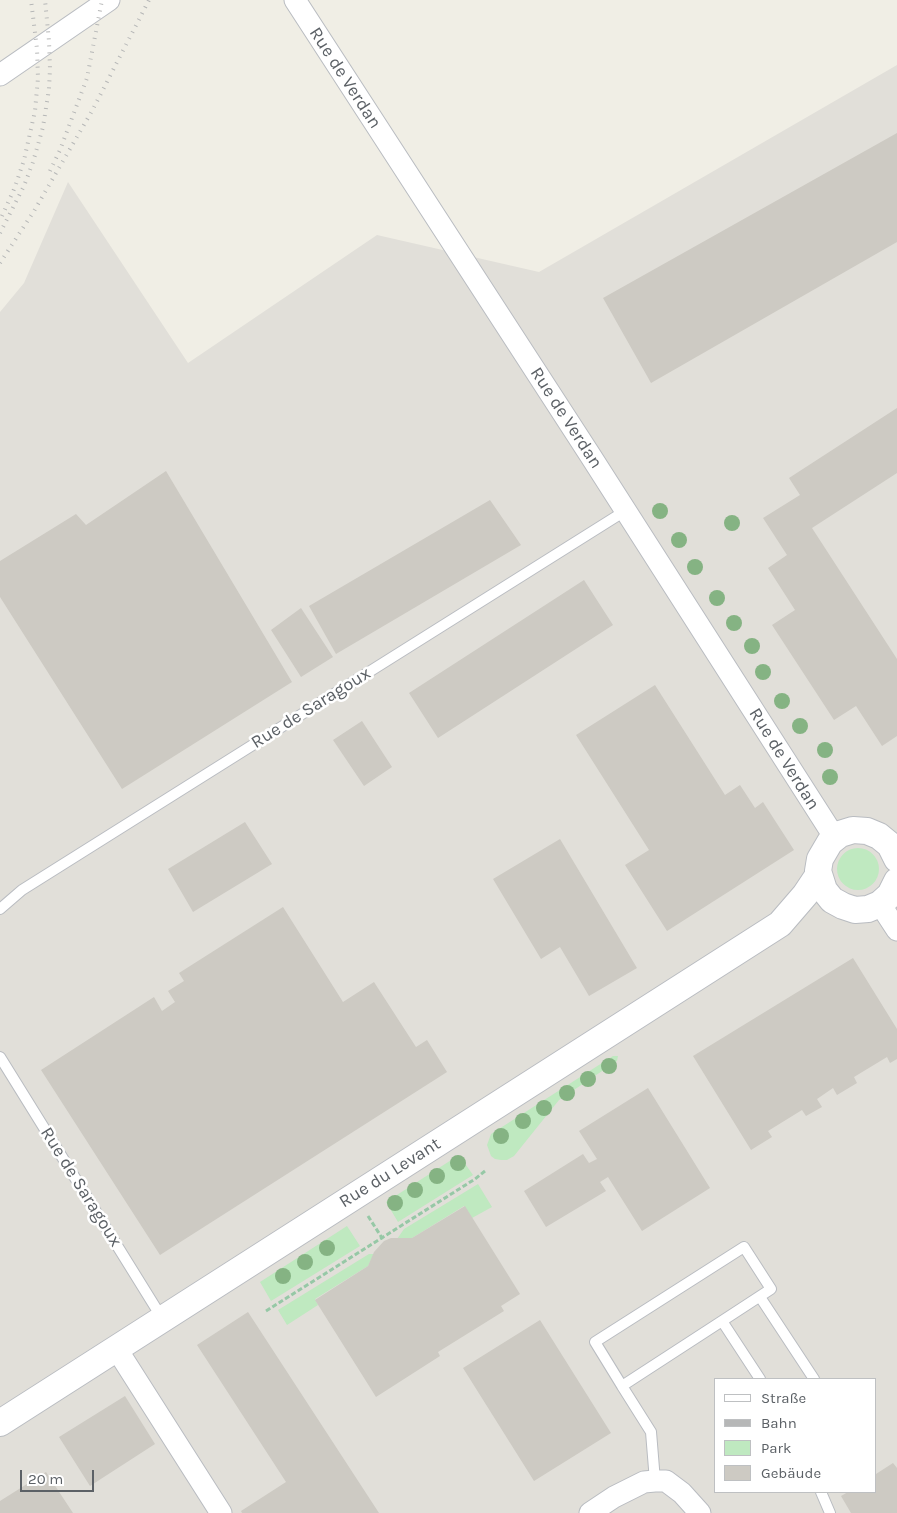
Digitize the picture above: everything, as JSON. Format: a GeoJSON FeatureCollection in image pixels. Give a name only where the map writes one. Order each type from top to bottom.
{"type":"FeatureCollection","features":[{"type":"Feature","properties":{"kind":"street"},"geometry":{"type":"LineString","coordinates":[[0,75],[109,0]]}},
{"type":"Feature","properties":{"kind":"street","name":"Rue de Verdan"},"geometry":{"type":"LineString","coordinates":[[295,0],[835,838]]}},
{"type":"Feature","properties":{"kind":"street"},"geometry":{"type":"LineString","coordinates":[[843,906],[828,895],[821,884],[819,874],[822,853],[835,838],[853,830],[887,834],[897,859]]}},
{"type":"Feature","properties":{"kind":"street","name":"Rue du Levant"},"geometry":{"type":"LineString","coordinates":[[780,924],[805,895],[819,874]]}},
{"type":"Feature","properties":{"kind":"street"},"geometry":{"type":"LineString","coordinates":[[897,881],[890,895],[880,904],[897,930]]}},
{"type":"Feature","properties":{"kind":"street","name":"Rue du Levant"},"geometry":{"type":"LineString","coordinates":[[0,1423],[780,924],[819,911],[843,906],[862,910],[880,904]]}},
{"type":"Feature","properties":{"kind":"street"},"geometry":{"type":"LineString","coordinates":[[116,1348],[221,1513]]}},
{"type":"Feature","properties":{"kind":"street"},"geometry":{"type":"LineString","coordinates":[[590,1513],[614,1497],[644,1482],[655,1481],[666,1481],[682,1493],[700,1513]]}},
{"type":"Feature","properties":{"kind":"lane","name":"Rue de Saragoux"},"geometry":{"type":"LineString","coordinates":[[0,909],[22,890],[625,511]]}},
{"type":"Feature","properties":{"kind":"lane","name":"Rue de Saragoux"},"geometry":{"type":"LineString","coordinates":[[0,1057],[162,1318]]}},
{"type":"Feature","properties":{"kind":"lane"},"geometry":{"type":"LineString","coordinates":[[622,1386],[771,1289],[744,1247],[595,1342],[622,1386],[651,1432],[655,1481]]}},
{"type":"Feature","properties":{"kind":"lane"},"geometry":{"type":"LineString","coordinates":[[760,1297],[813,1378]]}},
{"type":"Feature","properties":{"kind":"lane"},"geometry":{"type":"LineString","coordinates":[[722,1321],[759,1378]]}},
{"type":"Feature","properties":{"kind":"lane"},"geometry":{"type":"LineString","coordinates":[[821,1493],[830,1513]]}},
{"type":"Feature","properties":{"kind":"path"},"geometry":{"type":"LineString","coordinates":[[266,1311],[382,1240],[485,1171]]}},
{"type":"Feature","properties":{"kind":"path"},"geometry":{"type":"LineString","coordinates":[[365,1211],[382,1240]]}},
{"type":"Feature","properties":{"kind":"shaded area"},"geometry":{"type":"Polygon","coordinates":[[[897,65],[897,1513],[0,1513],[0,312],[24,283],[68,182],[188,363],[377,235],[539,272],[897,65]]]}},
{"type":"Feature","properties":{"kind":"green space"},"geometry":{"type":"Polygon","coordinates":[[[862,848],[870,851],[876,857],[879,869],[876,881],[870,887],[854,890],[846,887],[840,881],[837,865],[840,857],[846,851],[862,848]]]}},
{"type":"Feature","properties":{"kind":"green space"},"geometry":{"type":"Polygon","coordinates":[[[613,1056],[618,1056],[617,1061],[559,1100],[514,1156],[507,1160],[501,1160],[491,1156],[487,1145],[491,1134],[613,1056]]]}},
{"type":"Feature","properties":{"kind":"green space"},"geometry":{"type":"Polygon","coordinates":[[[459,1155],[473,1175],[398,1222],[386,1202],[459,1155]]]}},
{"type":"Feature","properties":{"kind":"green space"},"geometry":{"type":"Polygon","coordinates":[[[478,1184],[492,1207],[472,1218],[464,1206],[412,1238],[397,1239],[404,1229],[478,1184]]]}},
{"type":"Feature","properties":{"kind":"green space"},"geometry":{"type":"Polygon","coordinates":[[[347,1226],[360,1246],[271,1301],[260,1282],[347,1226]]]}},
{"type":"Feature","properties":{"kind":"green space"},"geometry":{"type":"Polygon","coordinates":[[[369,1254],[374,1254],[368,1266],[315,1299],[318,1305],[287,1325],[278,1310],[369,1254]]]}},
{"type":"Feature","properties":{"kind":"building"},"geometry":{"type":"Polygon","coordinates":[[[897,133],[897,242],[651,383],[603,298],[897,133]]]}},
{"type":"Feature","properties":{"kind":"building"},"geometry":{"type":"Polygon","coordinates":[[[897,408],[897,473],[812,528],[897,659],[897,736],[882,746],[856,706],[834,720],[772,625],[795,610],[768,568],[787,555],[763,518],[800,495],[789,478],[897,408]]]}},
{"type":"Feature","properties":{"kind":"building"},"geometry":{"type":"Polygon","coordinates":[[[166,471],[292,682],[122,789],[0,597],[0,561],[76,514],[86,525],[166,471]]]}},
{"type":"Feature","properties":{"kind":"building"},"geometry":{"type":"Polygon","coordinates":[[[490,500],[521,545],[336,654],[309,606],[490,500]]]}},
{"type":"Feature","properties":{"kind":"building"},"geometry":{"type":"Polygon","coordinates":[[[584,580],[613,625],[438,738],[409,693],[584,580]]]}},
{"type":"Feature","properties":{"kind":"building"},"geometry":{"type":"Polygon","coordinates":[[[301,608],[333,657],[301,677],[271,630],[301,608]]]}},
{"type":"Feature","properties":{"kind":"building"},"geometry":{"type":"Polygon","coordinates":[[[655,685],[725,795],[740,785],[755,808],[763,802],[794,850],[667,931],[625,865],[649,850],[576,735],[655,685]]]}},
{"type":"Feature","properties":{"kind":"building"},"geometry":{"type":"Polygon","coordinates":[[[362,721],[392,767],[364,786],[333,740],[362,721]]]}},
{"type":"Feature","properties":{"kind":"building"},"geometry":{"type":"Polygon","coordinates":[[[245,822],[272,864],[193,912],[168,869],[245,822]]]}},
{"type":"Feature","properties":{"kind":"building"},"geometry":{"type":"Polygon","coordinates":[[[560,839],[637,968],[589,996],[560,947],[541,959],[493,879],[560,839]]]}},
{"type":"Feature","properties":{"kind":"building"},"geometry":{"type":"Polygon","coordinates":[[[283,907],[343,1002],[374,982],[416,1047],[427,1040],[447,1072],[160,1255],[41,1070],[154,997],[162,1011],[175,1002],[168,991],[184,981],[179,973],[283,907]]]}},
{"type":"Feature","properties":{"kind":"building"},"geometry":{"type":"Polygon","coordinates":[[[853,958],[897,1029],[897,1059],[890,1063],[887,1057],[854,1077],[857,1083],[837,1095],[833,1088],[817,1099],[822,1107],[806,1116],[802,1110],[768,1131],[772,1137],[751,1150],[693,1056],[853,958]]]}},
{"type":"Feature","properties":{"kind":"building"},"geometry":{"type":"Polygon","coordinates":[[[648,1088],[710,1188],[642,1231],[608,1177],[600,1182],[606,1191],[546,1227],[524,1191],[583,1154],[589,1163],[597,1159],[579,1131],[648,1088]]]}},
{"type":"Feature","properties":{"kind":"building"},"geometry":{"type":"Polygon","coordinates":[[[465,1206],[520,1294],[501,1306],[504,1311],[438,1352],[440,1356],[376,1397],[315,1300],[368,1266],[374,1252],[384,1241],[391,1238],[412,1238],[465,1206]]]}},
{"type":"Feature","properties":{"kind":"building"},"geometry":{"type":"Polygon","coordinates":[[[248,1312],[379,1513],[242,1513],[241,1511],[286,1482],[197,1345],[248,1312]]]}},
{"type":"Feature","properties":{"kind":"building"},"geometry":{"type":"Polygon","coordinates":[[[540,1320],[611,1433],[534,1481],[463,1368],[540,1320]]]}},
{"type":"Feature","properties":{"kind":"building"},"geometry":{"type":"Polygon","coordinates":[[[125,1396],[155,1444],[90,1486],[59,1437],[125,1396]]]}},
{"type":"Feature","properties":{"kind":"building"},"geometry":{"type":"Polygon","coordinates":[[[893,1463],[897,1468],[897,1513],[851,1513],[841,1496],[846,1493],[877,1493],[877,1473],[893,1463]]]}},
{"type":"Feature","properties":{"kind":"building"},"geometry":{"type":"Polygon","coordinates":[[[46,1472],[73,1513],[0,1513],[0,1501],[46,1472]]]}},
{"type":"Feature","properties":{"kind":"railway"},"geometry":{"type":"LineString","coordinates":[[2,216],[24,160],[35,111],[38,78],[37,49],[31,0]]}},
{"type":"Feature","properties":{"kind":"railway"},"geometry":{"type":"LineString","coordinates":[[0,233],[24,186],[43,127],[50,69],[45,0]]}},
{"type":"Feature","properties":{"kind":"railway"},"geometry":{"type":"LineString","coordinates":[[50,171],[60,150],[87,78],[102,0]]}},
{"type":"Feature","properties":{"kind":"railway"},"geometry":{"type":"LineString","coordinates":[[0,263],[34,211],[92,111],[149,0]]}}]}
